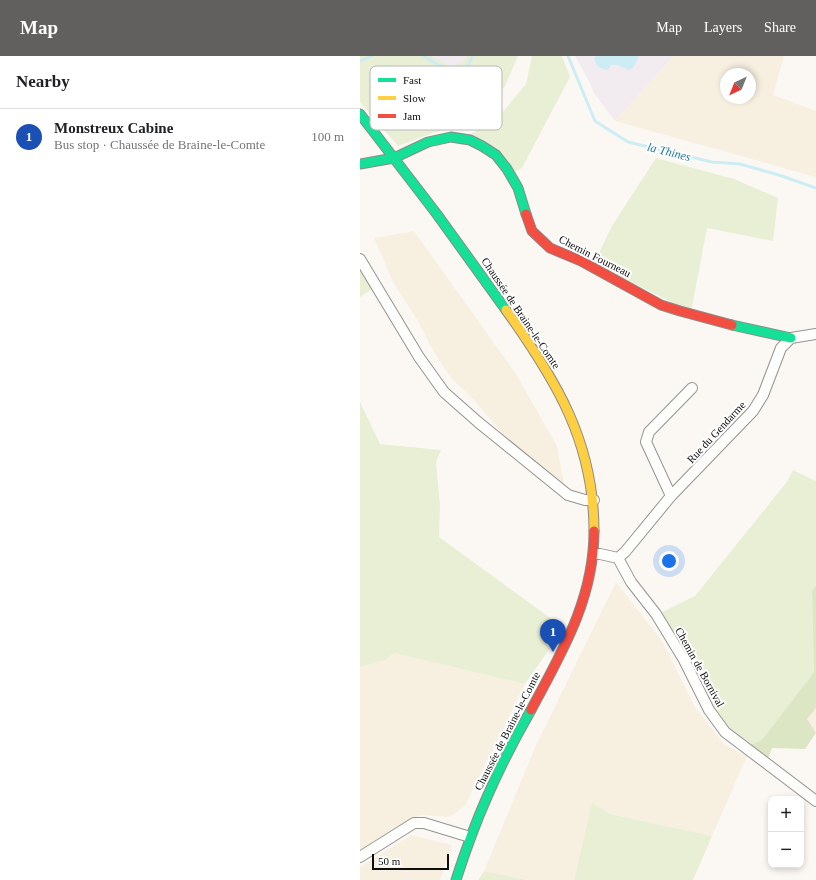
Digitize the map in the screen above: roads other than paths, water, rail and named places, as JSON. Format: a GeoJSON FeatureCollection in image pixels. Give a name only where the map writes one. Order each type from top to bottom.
{"type":"FeatureCollection","features":[{"type":"Feature","properties":{"kind":"main road","name":"Chaussée de Braine-le-Comte"},"geometry":{"type":"LineString","coordinates":[[360,114],[370,127]]}},
{"type":"Feature","properties":{"kind":"main road","name":"Chaussée de Braine-le-Comte"},"geometry":{"type":"LineString","coordinates":[[372,130],[452,235],[509,314],[557,389],[570,414],[582,445],[594,500],[595,546],[584,599],[571,632],[499,770],[470,837],[456,880]]}},
{"type":"Feature","properties":{"kind":"main road","name":"Chemin Fourneau"},"geometry":{"type":"LineString","coordinates":[[394,158],[428,142],[451,137],[470,140],[496,155],[508,169],[518,188],[532,231],[550,248],[581,261],[661,305],[722,322],[791,338]]}},
{"type":"Feature","properties":{"kind":"main road"},"geometry":{"type":"LineString","coordinates":[[360,164],[394,158]]}},
{"type":"Feature","properties":{"kind":"street"},"geometry":{"type":"LineString","coordinates":[[360,259],[419,357],[444,392],[478,422],[568,495],[585,500],[594,500]]}},
{"type":"Feature","properties":{"kind":"street"},"geometry":{"type":"LineString","coordinates":[[791,338],[816,334]]}},
{"type":"Feature","properties":{"kind":"street","name":"Rue du Gendarme"},"geometry":{"type":"LineString","coordinates":[[618,558],[625,552],[671,496],[753,411],[763,394],[781,348],[791,338]]}},
{"type":"Feature","properties":{"kind":"street"},"geometry":{"type":"LineString","coordinates":[[671,496],[646,442],[649,432],[692,388]]}},
{"type":"Feature","properties":{"kind":"street"},"geometry":{"type":"LineString","coordinates":[[594,554],[618,558]]}},
{"type":"Feature","properties":{"kind":"street","name":"Chemin de Bornival"},"geometry":{"type":"LineString","coordinates":[[618,558],[631,582],[656,614],[684,660],[709,710],[725,732],[816,801]]}},
{"type":"Feature","properties":{"kind":"street"},"geometry":{"type":"LineString","coordinates":[[360,857],[414,823],[424,823],[470,837]]}},
{"type":"Feature","properties":{"kind":"water"},"geometry":{"type":"Polygon","coordinates":[[[597,56],[638,56],[638,58],[633,68],[629,70],[617,65],[611,65],[609,69],[606,70],[598,67],[594,58],[597,56]]]}},
{"type":"Feature","properties":{"kind":"waterway"},"geometry":{"type":"LineString","coordinates":[[360,61],[372,56]]}},
{"type":"Feature","properties":{"kind":"waterway","name":"la Thines"},"geometry":{"type":"LineString","coordinates":[[424,56],[440,66]]}},
{"type":"Feature","properties":{"kind":"waterway","name":"la Thines"},"geometry":{"type":"LineString","coordinates":[[468,66],[473,56]]}},
{"type":"Feature","properties":{"kind":"waterway","name":"la Thines"},"geometry":{"type":"LineString","coordinates":[[568,56],[595,121],[628,142],[712,162],[740,164],[782,176],[816,188]]}},
{"type":"Feature","properties":{"kind":"place","name":"Monstreux Cabine"},"geometry":{"type":"Point","coordinates":[553,652]}}]}
